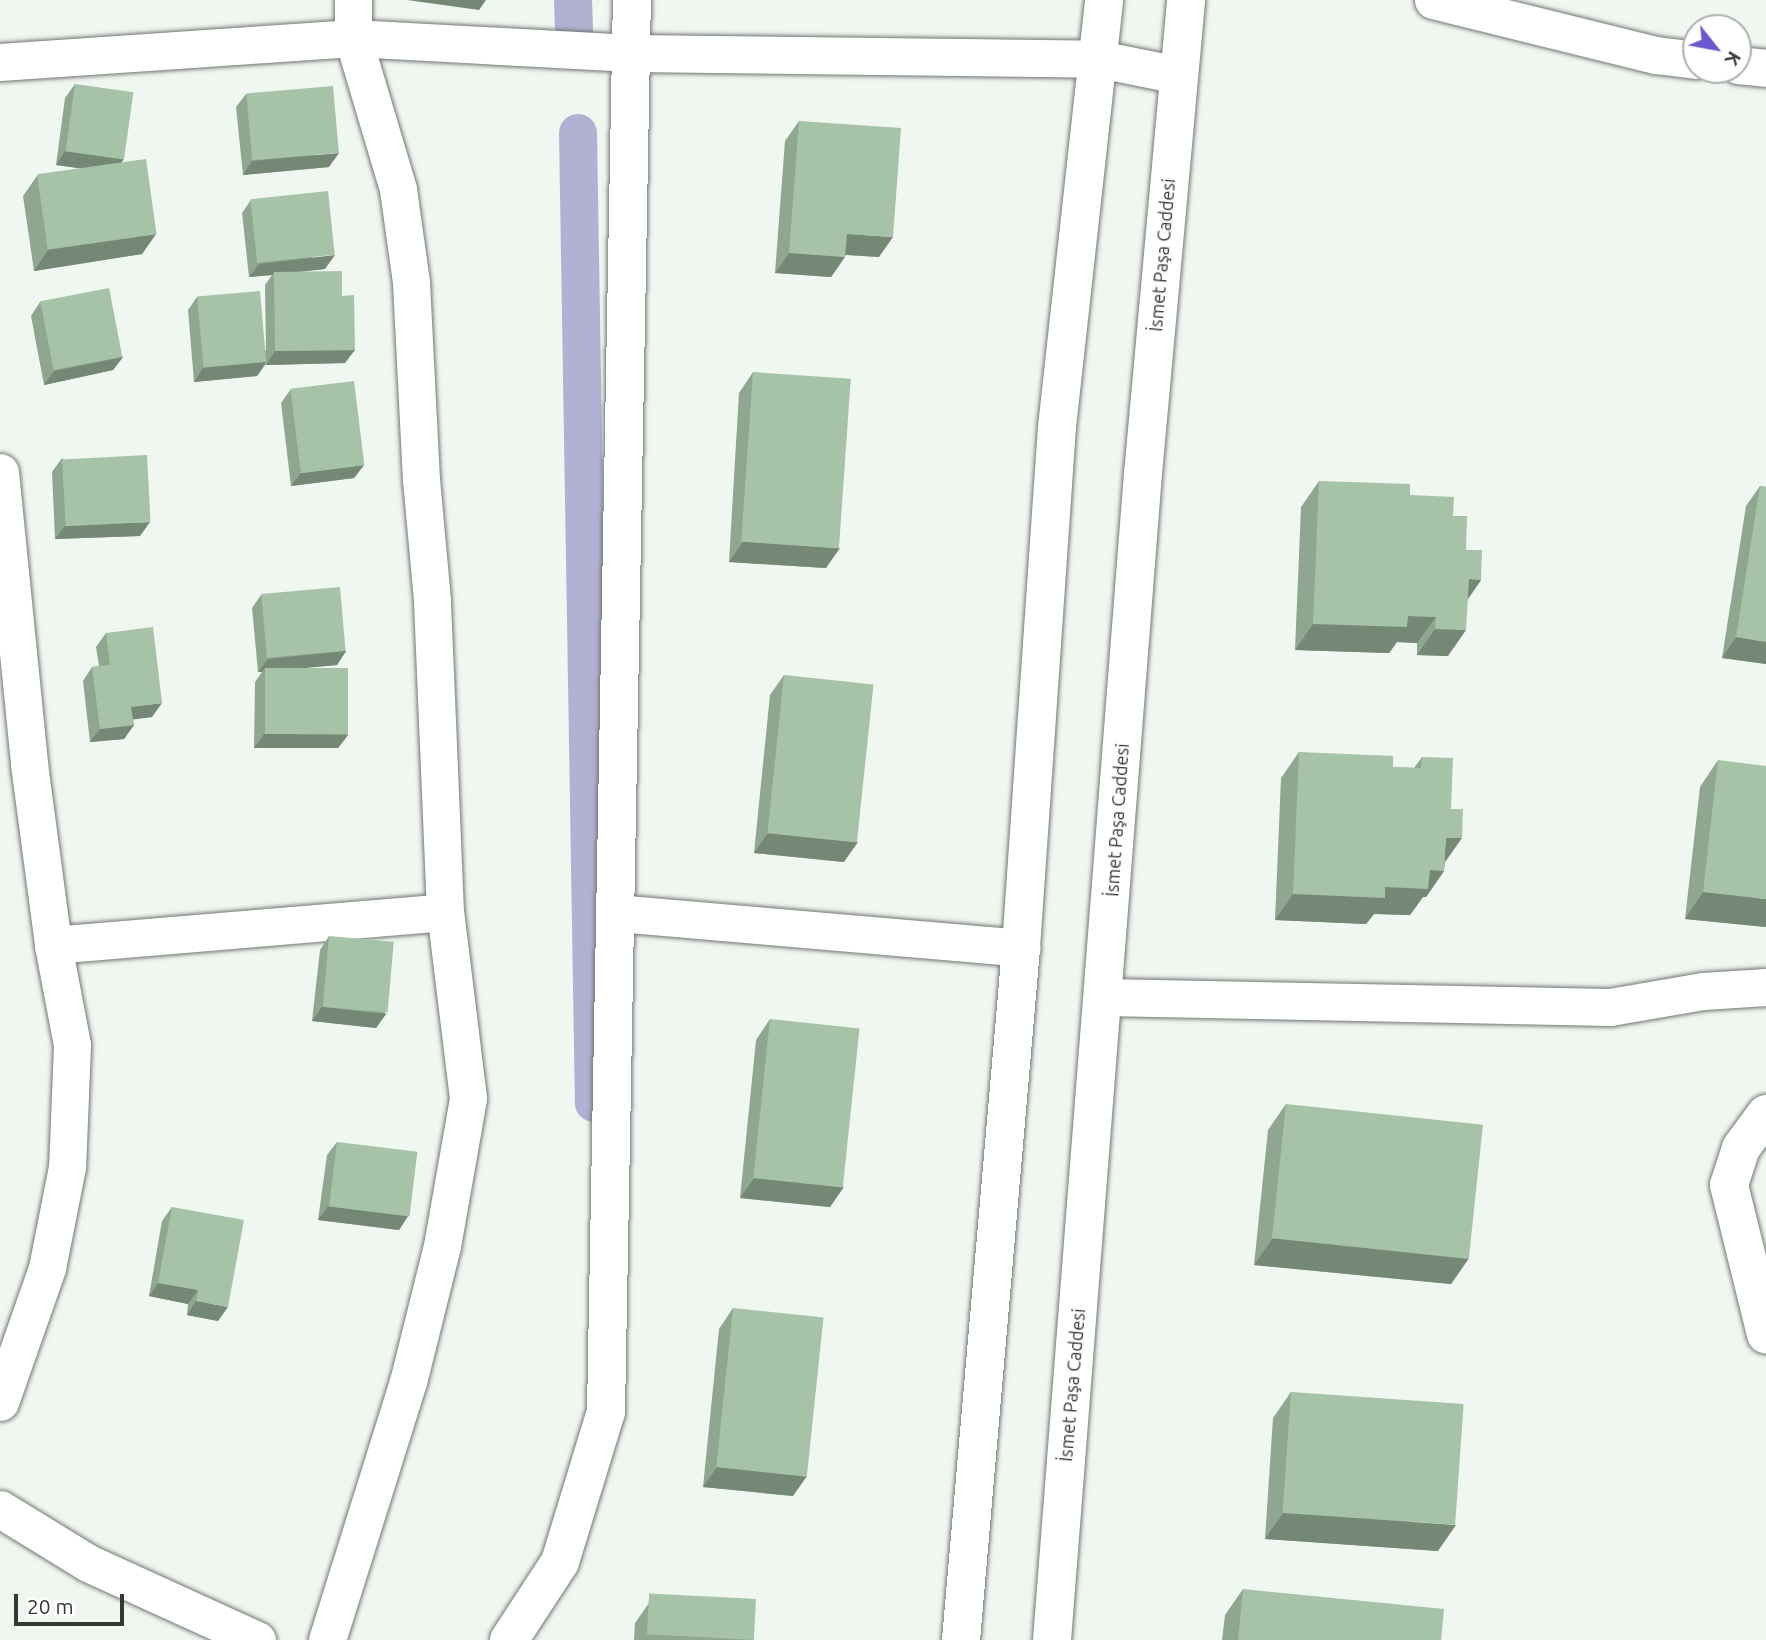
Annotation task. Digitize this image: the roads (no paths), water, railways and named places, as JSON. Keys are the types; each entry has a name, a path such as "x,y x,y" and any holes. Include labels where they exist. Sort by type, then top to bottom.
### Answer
{"main road":[{"path":"509,1640 560,1562 606,1412 632,0"},
{"path":"961,1640 1021,948 1057,427 1104,0"},
{"name":"İsmet Paşa Caddesi","path":"1052,1640 1143,474 1186,0"},
{"path":"1766,1114 1741,1148 1729,1185 1766,1335"}],"street":[{"path":"327,1640 408,1382 442,1246 468,1098 445,912 432,600 421,480 411,282 398,189 353,38 353,0"},
{"path":"1433,0 1657,55 1682,58"},
{"path":"0,62 353,38 632,53 1099,59 1178,75"},
{"path":"0,472 29,764 53,945 72,1045 67,1167 47,1268 0,1402"},
{"path":"53,945 445,912"},
{"path":"616,914 1021,948"},
{"path":"1104,996 1611,1007 1703,991 1766,988"},
{"path":"0,1509 88,1563 257,1640"}],"waterway":[{"path":"573,0 574,38"},
{"path":"578,133 594,1103"}]}
